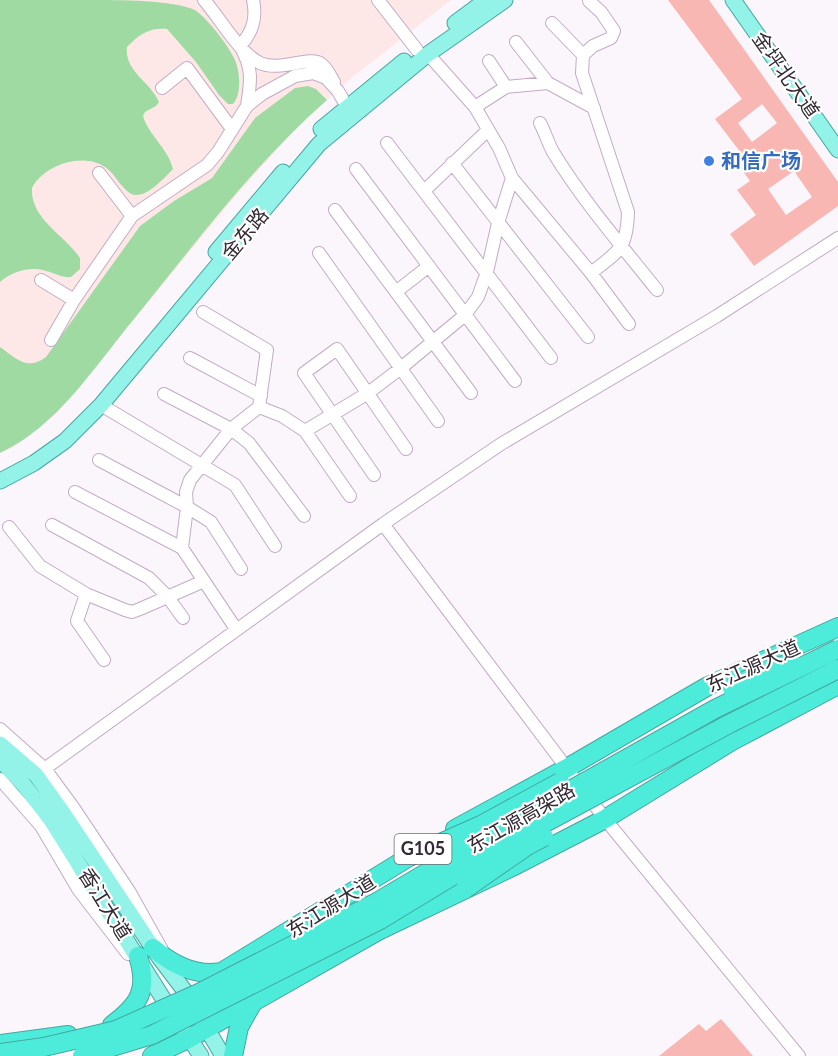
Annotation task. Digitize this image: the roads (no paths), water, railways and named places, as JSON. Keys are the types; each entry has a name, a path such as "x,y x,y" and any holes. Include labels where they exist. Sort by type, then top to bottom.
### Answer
{"highway":[{"name":"东江源大道","path":"0,1044 81,1033 112,1025 226,970 451,831 567,768 708,686 838,627"},
{"path":"409,857 481,825 765,670 837,649"},
{"name":"东江源高架路","path":"0,1053 44,1047 116,1030 199,993 375,903 492,834 715,709 837,649"},
{"path":"465,889 528,846 836,676"},
{"name":"东江源高架路","path":"82,1056 152,1035 380,920 502,846 729,724 836,676"},
{"name":"G105","path":"154,1056 378,931 605,819 836,676"},
{"path":"112,1025 136,1004 150,958 209,974 226,970"},
{"path":"233,1056 239,1027 254,1001"},
{"path":"154,1056 177,1056"}],"main road":[{"name":"金东路","path":"0,481 34,463 65,441 101,405 318,144 486,0"},
{"name":"金东路","path":"0,470 30,455 59,435 93,401 312,137 347,107 423,52 505,0"},
{"name":"金坪北大道","path":"733,0 838,150"},
{"path":"0,744 40,772 88,848 150,958"},
{"name":"香江大道","path":"0,760 24,784 51,819 150,958 184,990 198,1033 201,1056"},
{"name":"香江大道","path":"150,958 164,1000 223,1056"}],"street":[{"path":"204,0 240,45 251,57 262,64 279,67 311,61 319,62 326,68 347,107"},
{"path":"240,45 254,24 253,0"},
{"path":"378,0 475,108 499,148 512,178 591,273 629,324"},
{"path":"589,2 601,12 614,31 611,38 593,46 583,55 582,73 628,212 627,233 622,247 591,273"},
{"path":"552,23 583,55"},
{"path":"516,42 548,83 594,108"},
{"path":"240,45 249,61 251,73 247,106"},
{"path":"489,61 506,87"},
{"path":"162,88 187,68 232,129"},
{"path":"51,340 132,216 207,165 218,152 247,106 262,94 295,76 313,73 326,78 338,92"},
{"path":"475,108 506,87 548,83"},
{"path":"540,123 548,136 551,149 572,180 657,290"},
{"path":"424,191 488,130"},
{"path":"387,143 551,358"},
{"path":"452,163 588,337"},
{"path":"356,169 515,381"},
{"path":"99,173 132,216"},
{"path":"304,430 368,393 465,315 478,297 487,272 498,223 512,178"},
{"path":"335,210 471,393"},
{"path":"0,729 40,772 236,629 501,444 717,316 838,238"},
{"path":"319,253 438,421"},
{"path":"397,291 429,266"},
{"path":"41,280 75,300"},
{"path":"182,548 187,507 186,492 190,480 231,429 260,402 267,350 203,312"},
{"path":"374,475 304,373 337,349 406,449"},
{"path":"190,358 304,430 350,496"},
{"path":"164,394 231,429 249,443 304,516"},
{"path":"101,405 235,485 275,546"},
{"path":"99,460 211,522 242,569"},
{"path":"75,492 182,548 236,629"},
{"path":"384,524 605,819 800,1056"},
{"path":"52,525 149,578 167,596 183,618"},
{"path":"9,527 40,566 86,594 132,612 204,581"},
{"path":"86,594 77,621 104,660"},
{"path":"0,779 41,826 78,889 150,958"}],"place":[{"name":"和信广场","path":"709,161"}]}
